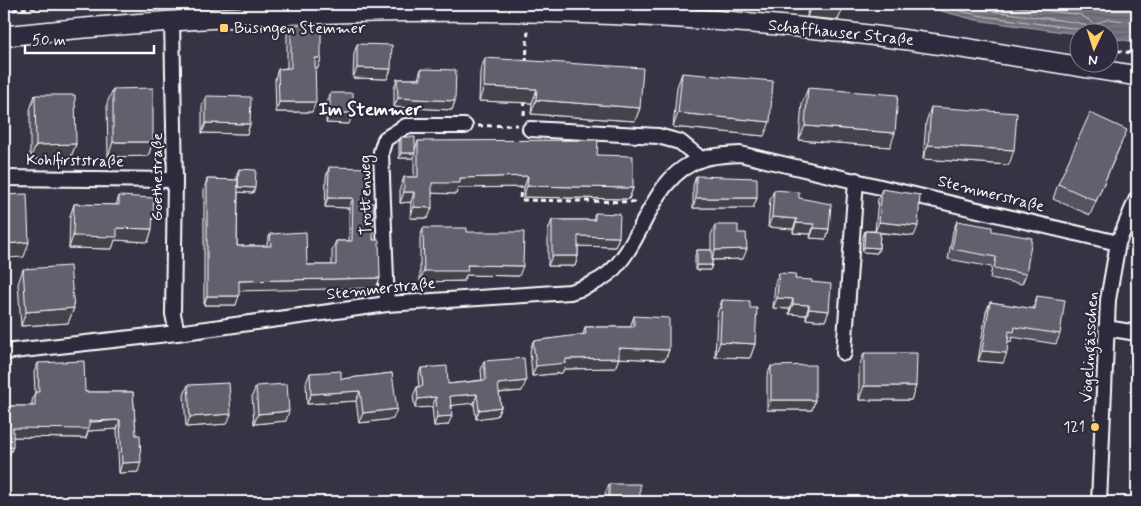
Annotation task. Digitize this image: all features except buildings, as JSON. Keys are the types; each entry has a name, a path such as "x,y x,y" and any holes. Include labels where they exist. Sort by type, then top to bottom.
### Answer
{"main road":[{"name":"Schaffhauser Straße","path":"4,36 172,20 364,11 490,10 631,15 754,23 921,41 1137,76"}],"street":[{"name":"Goethestraße","path":"172,20 175,180 173,314 177,334"},
{"name":"Trottenweg","path":"387,304 381,152 385,139 406,126 465,126"},
{"path":"527,127 658,136 680,142 701,159"},
{"name":"Stemmerstraße","path":"4,352 177,334 387,304 552,295 585,288 609,274 625,254 654,202 668,184 684,170 701,159 740,154 1118,243"},
{"name":"Kohlfirststraße","path":"4,178 175,180"},
{"path":"844,353 856,180"},
{"name":"Vögelingässchen","path":"1099,502 1108,300 1118,243 1137,198"},
{"path":"1106,328 1137,333"}],"path":[{"path":"4,11 62,4"},
{"path":"1118,51 1137,54"},
{"path":"465,126 527,127"}],"water":[{"path":"914,4 1137,4 1137,42 1118,39 1118,22 1068,22 1068,33 976,20"}],"place":[{"name":"Büsingen Stemmer","path":"224,28"},
{"name":"121","path":"1095,427"}],"district":[{"name":"Im Stemmer","path":"370,110"}]}
